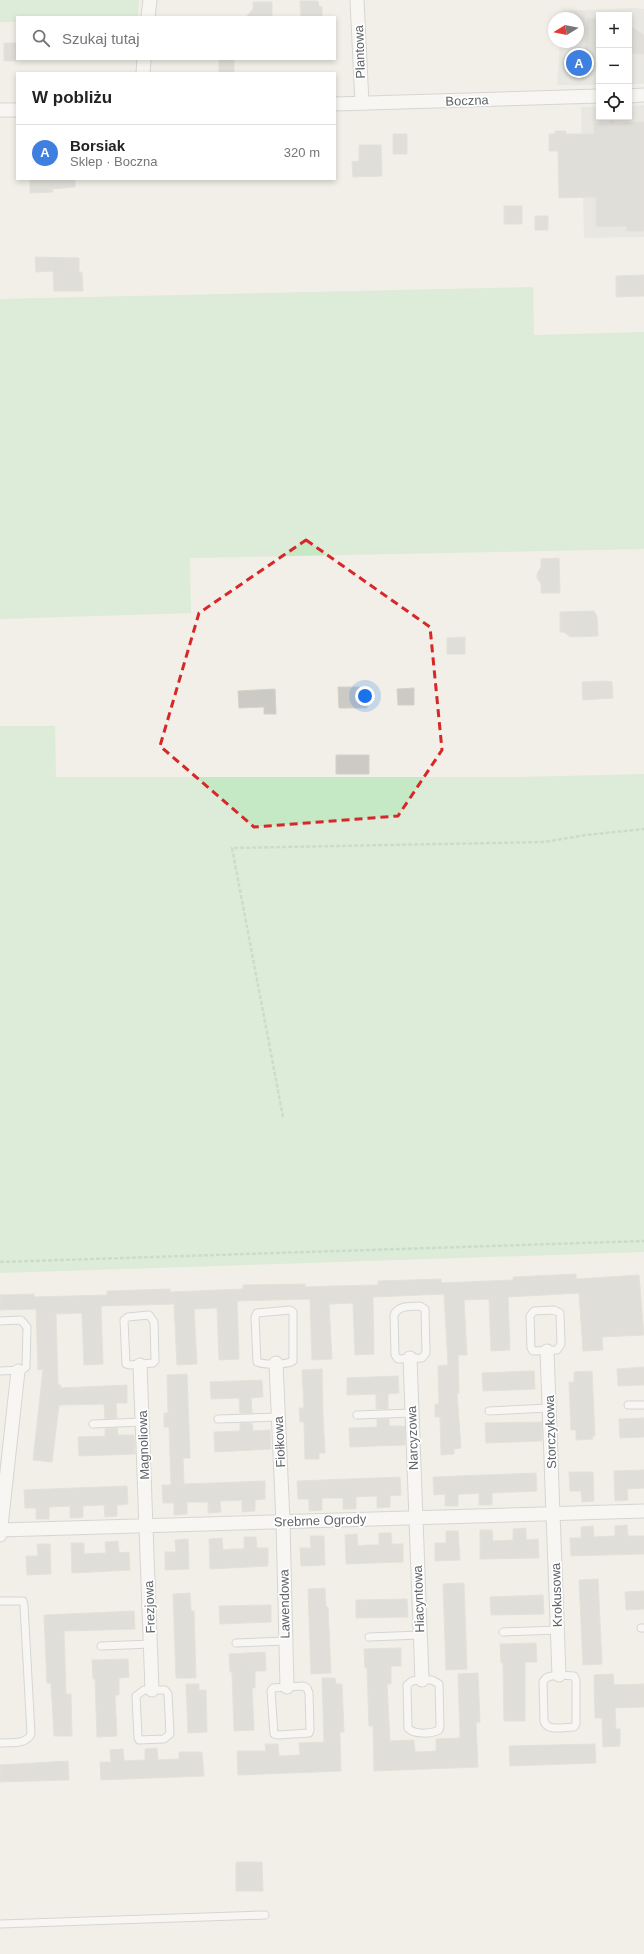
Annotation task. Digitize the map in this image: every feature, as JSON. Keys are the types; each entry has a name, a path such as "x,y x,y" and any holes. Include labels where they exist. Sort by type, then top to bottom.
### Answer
{"street":[{"path":"148,16 150,0"},
{"name":"Plantowa","path":"357,0 362,103"},
{"path":"143,72 144,60"},
{"path":"632,96 644,95"},
{"name":"Boczna","path":"336,104 596,96"},
{"path":"0,110 16,110"},
{"name":"Storczykowa","path":"547,1351 553,1514"},
{"name":"Narcyzowa","path":"410,1358 415,1518"},
{"name":"Fiołkowa","path":"276,1363 283,1522"},
{"name":"Magnoliowa","path":"140,1365 146,1525"},
{"path":"0,1535 18,1371"},
{"name":"Srebrne Ogrody","path":"0,1530 644,1511"},
{"name":"Krokusowa","path":"553,1514 559,1675"},
{"name":"Hiacyntowa","path":"415,1518 422,1680"},
{"name":"Lawendowa","path":"283,1522 287,1687"},
{"name":"Frezjowa","path":"146,1525 152,1690"}],"lane":[{"path":"420,1306 425,1309 426,1353 422,1358 410,1358 398,1359 395,1355 394,1315 396,1310 399,1308 420,1306"},
{"path":"290,1310 293,1312 294,1356 290,1362 276,1363 257,1362 255,1317 261,1311 290,1310"},
{"path":"558,1310 560,1313 561,1344 557,1350 547,1351 536,1352 531,1348 530,1316 534,1311 558,1310"},
{"path":"149,1315 154,1322 155,1361 153,1363 140,1365 126,1364 124,1320 128,1317 149,1315"},
{"path":"0,1321 21,1320 27,1327 26,1367 18,1371 0,1371"},
{"path":"628,1405 644,1405"},
{"path":"489,1411 550,1408"},
{"path":"357,1415 412,1413"},
{"path":"218,1420 278,1417"},
{"path":"93,1424 142,1422"},
{"path":"0,1601 18,1600 22,1601 24,1605 31,1734 29,1740 25,1742 0,1743"},
{"path":"503,1632 558,1630"},
{"path":"369,1637 420,1635"},
{"path":"236,1643 285,1641"},
{"path":"101,1646 151,1644"},
{"path":"559,1675 574,1676 576,1680 576,1724 574,1727 549,1728 545,1725 543,1682 546,1677 559,1675"},
{"path":"422,1680 432,1680 439,1684 440,1726 439,1730 435,1732 416,1732 411,1731 408,1728 407,1684 412,1681 422,1680"},
{"path":"303,1686 307,1688 309,1733 274,1734 271,1691 273,1688 287,1687 303,1686"},
{"path":"144,1690 152,1690 165,1690 168,1694 170,1734 164,1740 139,1740 136,1696 144,1690"},
{"path":"0,1924 266,1915"}],"path":[{"path":"283,1118 232,848 544,842 586,835 644,829"},
{"path":"0,1262 644,1241"}],"highlighted area":[{"path":"306,540 430,627 442,750 398,816 254,827 160,746 199,613"}],"shaded area":[{"path":"635,8 644,9 644,84 632,84 632,12 596,12 596,85 557,85 560,48 584,48 584,12 562,11"},
{"path":"644,105 644,237 584,238 581,107 596,107 596,120 632,120 632,106"}],"green space":[{"path":"0,0 139,0 138,16 16,16 16,22 0,22"},
{"path":"533,287 534,335 644,332 644,549 190,558 191,613 0,619 0,299"},
{"path":"0,726 55,726 56,777 517,777 644,774 644,1252 0,1273"}],"building":[{"path":"300,1 318,1 319,6 322,7 322,16 301,16"},
{"path":"253,2 272,2 272,16 247,16 253,9"},
{"path":"588,18 596,19 596,59 584,58"},
{"path":"632,27 644,35 644,54 632,53"},
{"path":"4,43 16,43 17,61 4,61"},
{"path":"219,60 234,60 234,72 219,72"},
{"path":"612,120 616,123 644,122 644,231 627,231 626,226 596,227 596,197 559,198 558,151 549,151 549,134 555,134 555,131 566,131 566,134 594,134 594,123 609,123"},
{"path":"393,134 407,134 407,154 393,154"},
{"path":"359,145 381,145 382,176 353,177 352,162 359,161"},
{"path":"30,180 75,180 75,187 52,189 53,192 30,193"},
{"path":"504,206 522,206 522,224 504,224"},
{"path":"535,216 548,216 548,230 535,230"},
{"path":"35,257 79,258 79,272 82,272 83,291 54,291 53,271 36,272"},
{"path":"644,275 644,296 616,297 616,276"},
{"path":"559,558 560,593 541,593 541,584 537,578 537,574 541,567 541,559"},
{"path":"594,611 597,617 598,636 570,637 564,632 560,632 560,612"},
{"path":"465,637 465,654 447,654 447,638"},
{"path":"582,682 612,682 613,698 583,700"},
{"path":"338,687 359,687 360,694 366,694 367,708 339,708"},
{"path":"414,688 414,705 398,705 397,689"},
{"path":"275,689 276,714 264,714 264,707 239,708 238,691"},
{"path":"336,755 369,755 369,774 336,774"},
{"path":"576,1274 576,1279 639,1275 644,1335 602,1337 603,1350 583,1351 579,1293 508,1297 510,1350 491,1351 489,1299 464,1300 467,1355 458,1355 459,1393 457,1393 461,1448 454,1449 454,1454 441,1455 440,1417 435,1417 435,1404 439,1404 438,1366 448,1365 444,1294 373,1297 374,1354 355,1355 353,1303 329,1304 332,1359 312,1360 310,1299 237,1301 239,1359 219,1360 217,1308 194,1309 197,1364 177,1365 174,1304 101,1306 103,1364 84,1365 82,1313 56,1314 58,1385 61,1385 60,1388 127,1385 127,1403 116,1403 117,1418 105,1419 104,1404 59,1405 52,1462 33,1460 43,1369 38,1370 36,1309 0,1310 0,1295 34,1294 34,1297 107,1295 107,1291 170,1289 170,1292 243,1289 243,1285 305,1284 305,1287 378,1285 378,1281 441,1279 441,1283 513,1280 513,1277"},
{"path":"644,1367 644,1385 618,1386 617,1369"},
{"path":"322,1369 325,1453 319,1453 319,1459 305,1459 304,1422 300,1422 299,1408 304,1408 302,1370"},
{"path":"534,1371 535,1389 483,1391 482,1373"},
{"path":"592,1371 595,1436 592,1436 593,1439 576,1440 576,1430 571,1430 569,1382 574,1382 574,1372"},
{"path":"187,1374 190,1458 183,1458 184,1484 265,1481 265,1499 255,1500 255,1511 242,1512 242,1500 220,1501 221,1512 208,1513 208,1502 187,1502 187,1514 174,1515 174,1503 163,1503 162,1485 171,1485 169,1427 164,1427 164,1413 168,1413 167,1375"},
{"path":"398,1376 399,1393 388,1394 388,1409 376,1409 376,1394 347,1395 347,1378"},
{"path":"262,1380 263,1397 251,1398 252,1413 240,1413 239,1398 211,1399 210,1382"},
{"path":"644,1418 644,1437 620,1438 619,1419"},
{"path":"377,1419 389,1419 389,1426 405,1426 405,1445 350,1447 349,1428 377,1427"},
{"path":"542,1422 542,1441 486,1443 485,1423"},
{"path":"240,1423 252,1423 253,1431 270,1430 271,1449 215,1452 214,1432 240,1431"},
{"path":"117,1428 118,1435 134,1435 135,1454 79,1456 78,1437 105,1436 105,1429"},
{"path":"644,1470 644,1488 627,1489 628,1500 615,1501 614,1471"},
{"path":"569,1472 593,1472 594,1501 582,1502 581,1491 570,1491"},
{"path":"536,1473 537,1491 492,1493 492,1505 479,1505 479,1493 458,1494 458,1506 445,1506 445,1494 434,1495 433,1477"},
{"path":"400,1477 401,1495 390,1496 390,1507 377,1508 377,1496 356,1497 356,1509 343,1509 343,1498 322,1498 322,1510 309,1511 309,1499 298,1499 297,1481"},
{"path":"127,1486 128,1504 117,1505 117,1516 105,1517 104,1505 83,1506 83,1517 70,1518 70,1506 49,1507 49,1519 36,1519 36,1508 25,1508 24,1490"},
{"path":"627,1525 628,1536 644,1536 644,1554 571,1556 570,1538 581,1538 581,1527 593,1526 594,1537 615,1536 615,1526"},
{"path":"526,1528 526,1540 538,1539 539,1558 480,1559 480,1530 492,1530 493,1541 513,1540 513,1529"},
{"path":"446,1531 458,1531 460,1560 435,1561 435,1543 446,1543"},
{"path":"379,1533 391,1533 392,1544 403,1544 403,1562 346,1564 345,1535 357,1534 358,1546 379,1545"},
{"path":"310,1536 324,1536 325,1565 301,1566 300,1548 311,1548"},
{"path":"244,1537 256,1537 257,1548 268,1548 268,1566 210,1569 209,1539 222,1538 223,1550 244,1549"},
{"path":"188,1539 189,1569 165,1570 165,1552 176,1552 175,1540"},
{"path":"118,1541 119,1553 129,1552 130,1570 72,1573 71,1543 84,1543 84,1554 106,1553 105,1542"},
{"path":"37,1544 50,1544 51,1574 27,1575 26,1556 38,1556"},
{"path":"598,1579 602,1664 583,1665 579,1580"},
{"path":"464,1583 467,1669 446,1670 443,1584"},
{"path":"325,1588 326,1607 328,1607 331,1673 311,1674 308,1589"},
{"path":"644,1591 644,1609 626,1610 625,1592"},
{"path":"190,1593 191,1611 194,1611 196,1678 176,1678 173,1594"},
{"path":"543,1595 544,1614 491,1615 490,1597"},
{"path":"407,1599 408,1617 356,1618 356,1600"},
{"path":"271,1605 271,1622 220,1624 219,1606"},
{"path":"134,1611 135,1629 64,1631 66,1694 71,1694 72,1736 54,1736 51,1683 47,1683 44,1615"},
{"path":"536,1643 537,1662 525,1662 525,1721 504,1721 503,1663 501,1663 500,1644"},
{"path":"401,1648 401,1666 391,1666 391,1684 387,1684 390,1741 414,1740 415,1752 436,1751 436,1739 460,1738 458,1674 478,1673 480,1722 476,1722 478,1767 374,1771 373,1726 369,1726 367,1667 365,1668 364,1649"},
{"path":"265,1652 266,1671 255,1671 255,1688 252,1688 254,1730 234,1731 232,1672 230,1672 229,1654"},
{"path":"128,1659 129,1677 119,1678 119,1695 115,1695 117,1736 97,1737 95,1679 93,1679 92,1660"},
{"path":"613,1674 614,1685 644,1684 644,1707 615,1708 616,1729 620,1729 620,1746 603,1747 602,1718 595,1718 594,1675"},
{"path":"322,1678 335,1678 336,1684 342,1684 344,1732 340,1732 341,1771 238,1775 237,1751 266,1751 265,1744 278,1744 279,1756 300,1755 299,1743 324,1742"},
{"path":"186,1684 199,1684 199,1690 206,1690 207,1732 188,1733"},
{"path":"595,1744 596,1763 510,1766 509,1746"},
{"path":"157,1748 158,1760 179,1759 179,1752 202,1752 204,1776 101,1780 100,1762 111,1762 110,1750 123,1749 124,1761 145,1760 145,1749"},
{"path":"68,1761 69,1780 0,1782 0,1765"},
{"path":"236,1862 262,1862 263,1891 236,1891"}],"place":[{"name":"Borsiak","path":"579,63"}]}
